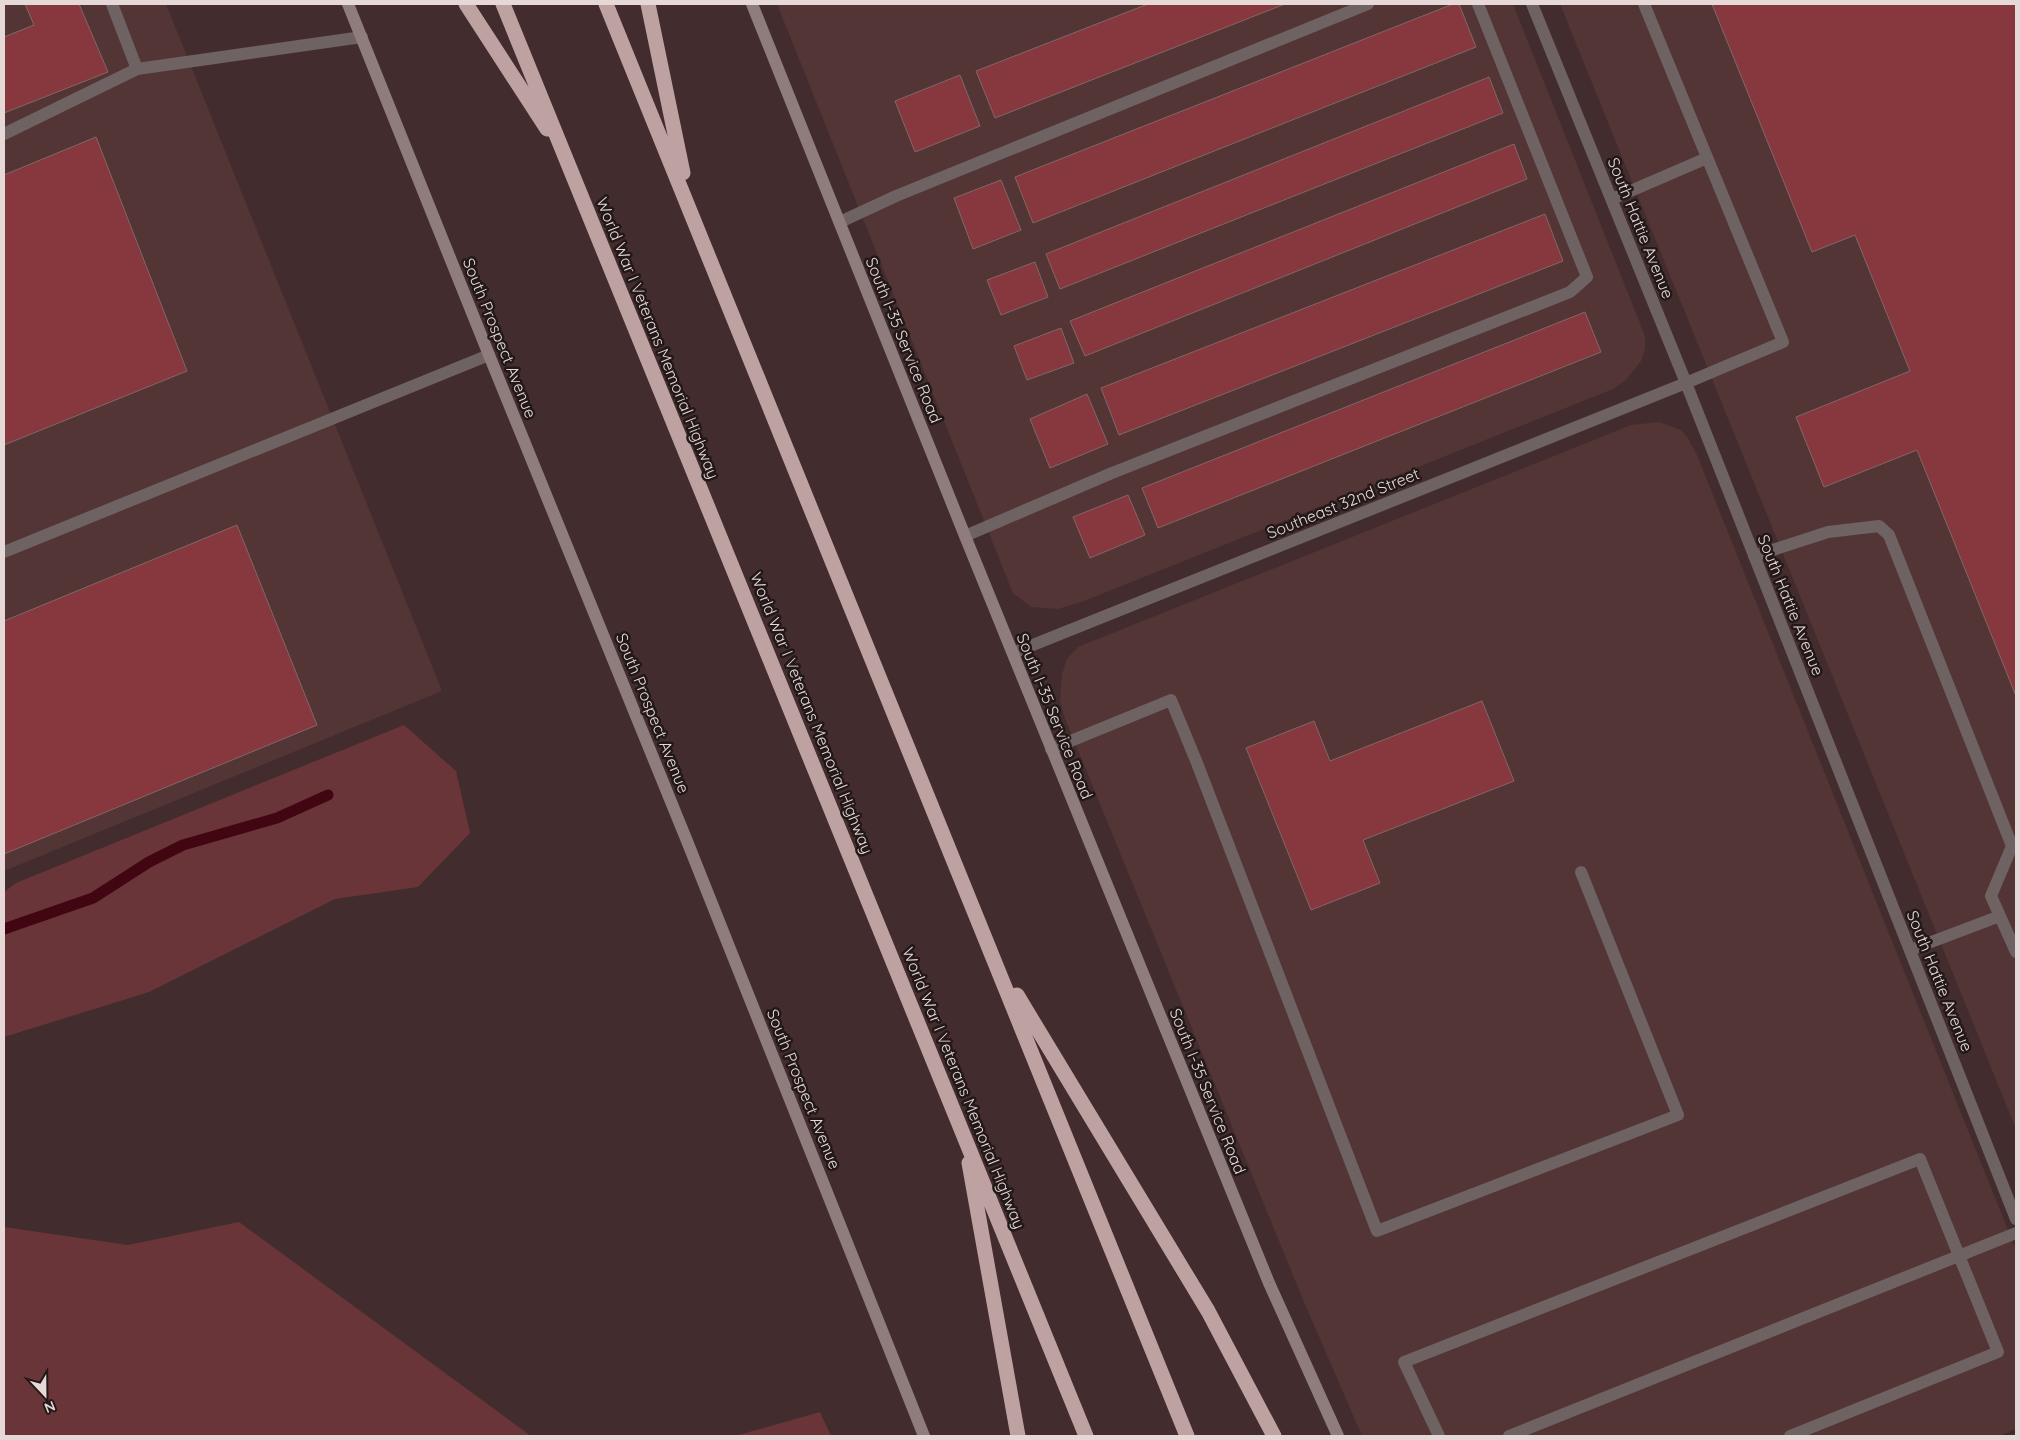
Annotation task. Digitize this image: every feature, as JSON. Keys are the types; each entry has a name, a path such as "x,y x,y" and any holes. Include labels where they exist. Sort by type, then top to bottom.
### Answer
{"highway":[{"path":"466,4 566,159"},
{"name":"World War I Veterans Memorial Highway","path":"504,4 1086,1436"},
{"path":"606,4 1187,1436"},
{"path":"648,4 690,212"},
{"path":"992,955 1208,1311 1274,1436"},
{"path":"964,1132 1018,1436"}],"main road":[{"name":"South Prospect Avenue","path":"348,4 687,841 924,1436"},
{"name":"South I-35 Service Road","path":"752,4 1012,653 1269,1283 1338,1436"}],"street":[{"path":"112,4 137,69"},
{"path":"840,222 896,196 1368,4"},
{"path":"965,536 1112,473 1570,292 1587,277 1478,4"},
{"name":"South Hattie Avenue","path":"1532,4 1686,384 2016,1219"},
{"path":"1612,199 1707,158 1644,4"},
{"path":"4,134 137,69 362,36"},
{"name":"Southeast 32nd Street","path":"1012,653 1686,384 1783,342 1707,158"},
{"path":"4,552 489,355"},
{"path":"1754,556 1828,532 1879,526 1889,535 2012,846 1992,896 2016,952"},
{"path":"1051,749 1171,700 1377,1231 1678,1115 1581,872"},
{"path":"1910,950 2000,916"},
{"path":"1439,1436 1404,1362 1920,1159 1998,1352 1804,1434 1790,1436"},
{"path":"1509,1436 2016,1233"}],"shaded area":[{"path":"4,4 166,4 442,691 4,871"},
{"path":"777,4 1513,4 1645,336 1645,349 1641,361 1626,380 1613,389 1084,601 1058,609 1031,607 1013,593"},
{"path":"1560,4 2016,4 2016,1129"},
{"path":"1659,422 1681,430 1688,438 1697,455 2016,1250 2016,1429 1999,1436 1362,1436 1304,1302 1064,716 1060,700 1062,674 1067,659 1078,647 1631,425"},
{"path":"404,725 456,771 470,833 418,887 335,899 149,992 4,1037 4,892 16,883"},
{"path":"239,1222 531,1436 4,1436 4,1227 128,1245"},
{"path":"820,1412 831,1436 735,1436"}],"building":[{"path":"25,4 79,4 108,72 4,113 4,37 34,25"},
{"path":"1148,4 1285,4 995,118 976,71"},
{"path":"1453,4 1459,4 1476,47 1033,223 1015,177"},
{"path":"1712,4 2016,4 2016,696 1917,450 1824,487 1796,417 1910,371 1855,235 1812,252"},
{"path":"960,75 980,126 915,152 895,101"},
{"path":"1489,77 1503,113 1060,289 1046,254"},
{"path":"96,137 187,371 4,445 4,175"},
{"path":"1514,144 1527,179 1085,356 1070,321"},
{"path":"1001,180 1021,230 973,249 954,198"},
{"path":"1545,214 1563,261 1119,435 1101,388"},
{"path":"1035,262 1048,297 1001,315 987,280"},
{"path":"1585,312 1601,352 1158,528 1142,488"},
{"path":"1061,328 1074,363 1027,380 1014,346"},
{"path":"1087,394 1108,444 1050,468 1030,419"},
{"path":"1128,495 1145,535 1090,558 1073,517"},
{"path":"237,525 317,725 4,854 4,621"},
{"path":"1482,701 1514,781 1363,840 1380,883 1311,910 1246,748 1314,721 1330,761"}],"waterway":[{"path":"4,929 93,898 149,862 183,845 277,818 328,795"}]}
